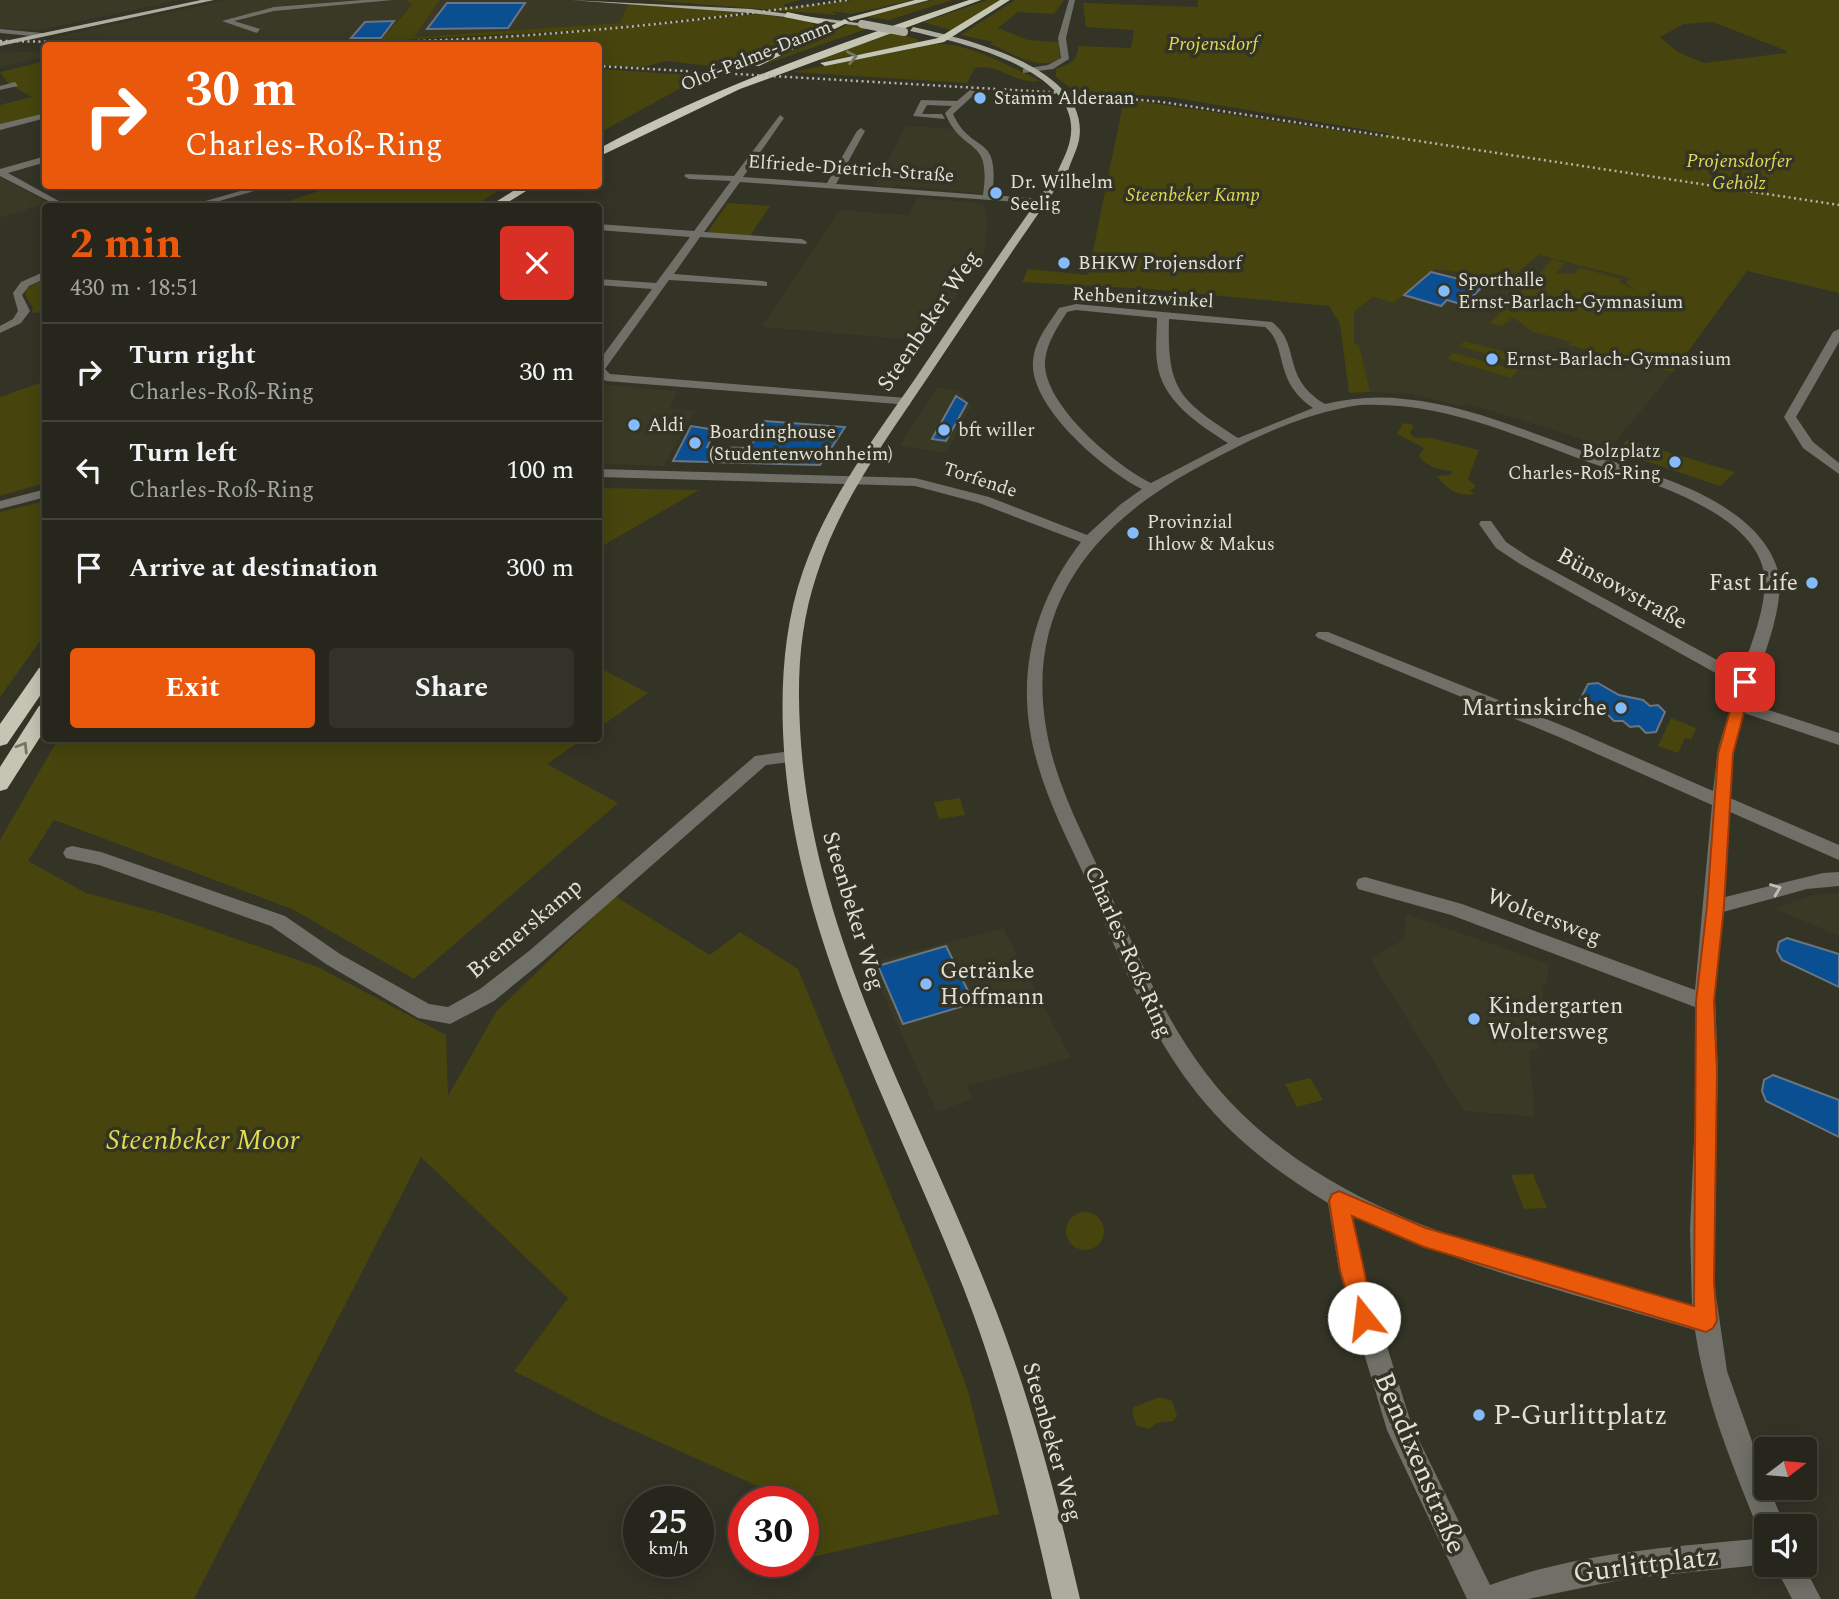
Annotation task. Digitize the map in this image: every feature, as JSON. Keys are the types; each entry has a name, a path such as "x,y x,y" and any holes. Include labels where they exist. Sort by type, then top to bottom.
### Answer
{"highway":[{"path":"749,67 848,20 925,0"},
{"name":"Olof-Palme-Damm","path":"602,143 683,103 824,46 962,0"},
{"name":"Olof-Palme-Damm","path":"602,151 738,86 827,51 977,0"},
{"path":"738,86 818,64 945,39 1006,0"},
{"path":"787,15 822,22 829,30"},
{"path":"683,103 712,85"},
{"path":"500,203 523,189"},
{"path":"517,203 539,189"},
{"path":"0,739 42,677"},
{"path":"0,784 42,717"}],"main road":[{"path":"40,34 196,0"},
{"path":"0,42 211,0"},
{"name":"Steenbeker Weg","path":"572,0 871,21 945,39 1029,70 1048,82 1069,105 1076,121 1077,135 1067,163 854,480 817,553 799,610 790,684 791,757 800,827 815,891 839,968 987,1318 1029,1446 1066,1599"},
{"name":"Steenbeker Weg","path":"632,0 753,8 908,31"}],"street":[{"path":"257,31 226,22 274,9 390,0"},
{"path":"1029,70 1065,60 1062,38 1072,0"},
{"path":"0,31 40,34"},
{"path":"0,88 15,84"},
{"path":"972,92 949,113 985,152 992,165 987,197"},
{"path":"942,117 917,116 924,102 959,104"},
{"path":"0,127 42,117"},
{"path":"689,176 737,179 780,118"},
{"path":"831,186 861,131"},
{"path":"0,172 42,160"},
{"path":"0,172 59,203"},
{"name":"Elfriede-Dietrich-Straße","path":"605,348 662,281 737,179 1041,202"},
{"path":"32,188 42,186"},
{"path":"204,203 256,189"},
{"path":"602,227 802,242"},
{"path":"0,330 22,316 24,311 17,295 22,287 42,276"},
{"path":"602,282 763,284"},
{"name":"Rehbenitzwinkel","path":"1150,488 1103,454 1061,417 1043,390 1038,367 1046,338 1065,308 1271,326 1276,330 1294,384 1306,398 1321,407"},
{"path":"1163,315 1163,360 1170,383 1199,416 1237,443"},
{"path":"1839,332 1790,417 1808,444 1839,470"},
{"name":"Elfriede-Dietrich-Straße","path":"602,372 606,377 905,402"},
{"name":"Charles-Roß-Ring","path":"1384,401 1418,404 1464,414 1695,497 1726,515 1748,533 1770,566 1772,581 1759,647 1737,705 1726,754 1721,800 1715,906 1705,1002 1707,1072 1703,1282 1706,1321 1424,1237 1339,1201 1247,1134 1184,1067 1152,1014 1055,788 1036,716 1040,645 1055,593 1088,540 1150,488 1237,443 1321,407 1384,401"},
{"name":"Torfende","path":"602,473 934,484 985,500 1088,540"},
{"path":"0,505 42,494"},
{"name":"Bünsowstraße","path":"1486,524 1501,545 1525,561 1745,682"},
{"path":"1323,635 1721,800 1839,853"},
{"path":"1737,705 1839,739"},
{"name":"Bremerskamp","path":"72,853 101,859 278,922 333,959 425,1012 450,1016 487,995 536,956 761,760 791,757"},
{"path":"1715,906 1744,902 1788,884 1839,879"},
{"name":"Woltersweg","path":"1365,884 1455,909 1705,1002"},
{"name":"Bendixenstraße","path":"1339,1201 1351,1270 1400,1430 1482,1599"},
{"path":"1706,1321 1714,1367 1767,1514"},
{"name":"Gurlittplatz","path":"1489,1599 1527,1583 1590,1569 1754,1553"},
{"path":"1795,1577 1807,1599"}],"shaded area":[{"path":"0,0 180,0 40,30 0,28"},
{"path":"226,0 406,0 412,4 380,41 47,39"},
{"path":"440,0 560,0 628,4 620,23 413,37"},
{"path":"0,51 35,52 42,56 42,58 0,67"},
{"path":"906,126 959,129 986,155 985,194 896,185 894,188 874,186"},
{"path":"0,177 48,202 42,203 0,218"},
{"path":"917,198 983,203 988,222 983,258 925,341 761,327 839,210 908,215"},
{"name":"Ernst-Barlach-Gymnasium","path":"1538,255 1631,278 1626,282 1644,302 1570,345 1673,372 1608,451 1572,436 1465,403 1462,406 1411,394 1370,392 1359,345 1354,343 1354,312 1373,297 1395,303 1434,269 1494,278 1500,273 1513,276"},
{"path":"602,384 677,391 670,408 694,411 664,466 602,464"},
{"path":"937,387 958,390 971,407 946,453 899,446"},
{"path":"1839,893 1839,936 1773,908 1813,895"},
{"name":"Kindergarten Woltersweg","path":"1406,914 1549,964 1547,985 1542,984 1544,1007 1539,1007 1541,1031 1536,1031 1538,1051 1529,1050 1535,1117 1464,1111 1370,959 1404,939"},
{"path":"1003,928 1071,1058 968,1086 973,1099 937,1112 869,963"}],"green space":[{"path":"406,0 440,0 414,37 620,23 628,4 753,12 592,30 380,41 412,5"},
{"path":"649,0 801,0 782,5 789,8 853,0 912,0 851,14 831,11 837,15"},
{"path":"934,0 952,0 889,20 862,16"},
{"path":"988,0 1002,0 953,31 923,22"},
{"path":"1015,0 1064,0 1054,14 1018,12 998,28 1028,40 1058,42 1060,59 1034,62 990,44 993,42 961,35"},
{"name":"Projensdorfer Gehölz","path":"1198,0 1839,0 1839,293 1747,271 1673,372 1568,345 1573,342 1533,332 1513,317 1502,326 1490,323 1553,259 1565,263 1555,274 1575,273 1580,268 1622,279 1619,282 1633,289 1626,282 1630,278 1539,255 1513,276 1501,273 1494,278 1435,269 1394,303 1373,297 1354,312 1354,343 1359,345 1370,392 1349,393 1340,324 1329,306 1148,289 1022,282 1028,269 1088,275 1124,99 1382,137 1391,134 1170,97 1074,91 1056,77 1056,69 1074,59 1078,46 1131,48 1134,30 1086,27 1083,3 1198,7","holes":["1713,22 1787,51 1704,63 1678,52 1660,37 1684,24"]},
{"path":"758,14 808,21 814,25 814,33 740,69 727,63 710,66 666,61 643,67 602,65 602,42 383,42 547,35"},
{"path":"849,24 869,28 760,66"},
{"path":"892,33 917,39 919,43 823,61 818,59"},
{"path":"934,44 948,44 975,51 1040,81 1022,80 984,67 975,68 967,83 792,72"},
{"path":"42,62 42,116 0,127 0,105 32,97 9,84 0,72"},
{"path":"602,69 703,76 602,131"},
{"path":"325,189 501,189 479,203 282,203"},
{"path":"728,203 770,206 750,236 707,233"},
{"path":"42,280 42,312 32,313 33,308 26,297 26,289"},
{"path":"1465,341 1529,358 1523,365 1459,346"},
{"path":"1453,353 1518,370 1511,378 1447,359"},
{"path":"42,382 42,484 0,496 0,397"},
{"path":"1403,423 1414,425 1410,434 1415,438 1431,438 1479,450 1468,479 1476,486 1470,491 1476,494 1458,493 1445,485 1437,476 1451,475 1452,471 1442,470 1422,460 1419,456 1424,448 1397,434"},
{"name":"Bolzplatz Charles-Roß-Ring","path":"1627,440 1735,472 1720,486 1616,451"},
{"path":"602,488 699,490 602,546"},
{"path":"42,502 42,638 0,697 0,512"},
{"path":"602,669 648,693 602,726"},
{"path":"1671,718 1696,728 1691,740 1685,738 1678,753 1658,746"},
{"name":"Steenbeker Moor","path":"56,742 579,742 547,764 618,803 414,979 292,909 54,820 28,861 86,893 164,914 318,967 446,1035 448,1096 496,1012 615,896 710,955 740,932 798,969 931,1292 968,1391 999,1514 819,1555 819,1486 758,1486 604,1417 514,1371 568,1298 421,1157 194,1599 0,1599 0,840"},
{"path":"960,798 965,815 939,819 934,802"},
{"path":"1310,1078 1323,1100 1297,1107 1285,1084"},
{"path":"1533,1174 1547,1208 1524,1209 1511,1175"},
{"path":"1085,1212 1098,1218 1104,1231 1098,1244 1085,1250 1072,1244 1066,1231 1072,1218"},
{"path":"1160,1397 1172,1401 1177,1415 1173,1421 1157,1423 1149,1429 1137,1426 1132,1413 1134,1407"}],"building":[{"path":"447,3 525,3 508,28 427,29"},
{"path":"394,21 381,38 351,38 365,22"},
{"name":"Sporthalle Ernst-Barlach-Gymnasium","path":"1431,272 1467,281 1464,284 1481,288 1464,305 1447,300 1441,306 1404,295"},
{"name":"bft willer","path":"956,396 967,403 946,441 932,439"},
{"name":"Boardinghouse (Studentenwohnheim)","path":"765,421 845,427 820,465 673,461 691,426 716,430 707,447 750,448"},
{"name":"Martinskirche","path":"1598,683 1619,695 1643,700 1650,706 1658,705 1665,712 1656,732 1646,733 1639,726 1630,727 1623,721 1614,721 1608,715 1584,710 1578,704 1588,684"},
{"path":"1787,938 1839,954 1839,987 1782,960 1777,951 1779,942"},
{"name":"Getränke Hoffmann","path":"946,946 974,1003 903,1024 878,966"},
{"path":"1773,1075 1839,1100 1839,1137 1766,1101 1762,1091 1764,1080"}],"railway":[{"path":"374,42 502,37 618,28 847,0"},
{"path":"0,41 81,42"},
{"path":"602,66 1066,93 1162,102 1839,205"}],"place":[{"name":"Stamm Alderaan","path":"980,98"},
{"name":"Dr. Wilhelm Seelig","path":"996,193"},
{"name":"BHKW Projensdorf","path":"1064,263"},
{"name":"Sporthalle Ernst-Barlach-Gymnasium","path":"1444,291"},
{"name":"Ernst-Barlach-Gymnasium","path":"1492,359"},
{"name":"Aldi","path":"634,425"},
{"name":"bft willer","path":"944,430"},
{"name":"Boardinghouse (Studentenwohnheim)","path":"695,443"},
{"name":"Bolzplatz Charles-Roß-Ring","path":"1675,462"},
{"name":"Provinzial Ihlow & Makus","path":"1133,533"},
{"name":"Fast Life","path":"1812,583"},
{"name":"Martinskirche","path":"1621,708"},
{"name":"Getränke Hoffmann","path":"926,984"},
{"name":"Kindergarten Woltersweg","path":"1474,1019"},
{"name":"P-Gurlittplatz","path":"1479,1415"}],"route":[{"path":"1364,1318 1351,1270 1339,1201 1424,1237 1706,1321 1703,1282 1707,1072 1705,1002 1726,754 1745,682"}],"park label":[{"name":"Projensdorf","path":"1213,44"},
{"name":"Steenbeker Kamp","path":"1193,195"}]}
